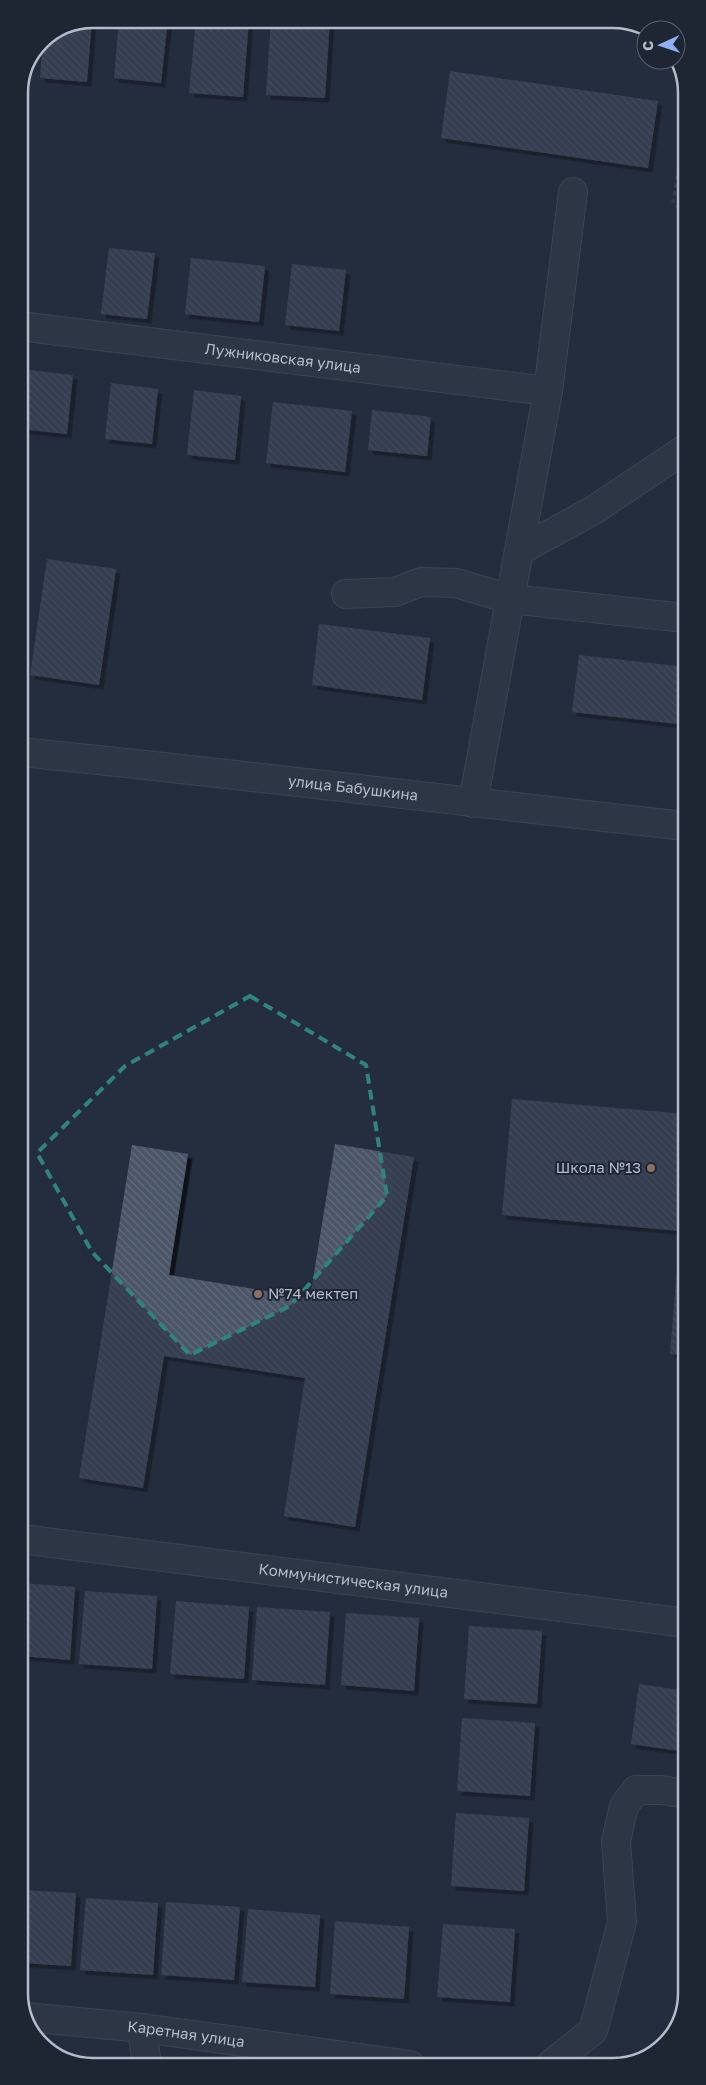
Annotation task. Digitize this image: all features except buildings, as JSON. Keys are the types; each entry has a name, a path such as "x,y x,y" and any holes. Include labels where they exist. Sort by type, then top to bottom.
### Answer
{"street":[{"path":"473,803 548,391 573,192"},
{"name":"Лужниковская улица","path":"28,327 548,391"},
{"path":"519,551 592,511 678,454"},
{"path":"346,594 395,592 421,582 456,583 510,599 678,617"},
{"name":"улица Бабушкина","path":"28,753 216,771 473,803 678,825"},
{"name":"Коммунистическая улица","path":"28,1540 678,1622"},
{"path":"560,2058 593,2031 622,1922 616,1841 624,1806 636,1790 661,1790 678,1793"},
{"name":"Каретная улица","path":"33,2018 142,2028 353,2058"},
{"path":"142,2028 146,2057"}],"path":[{"path":"678,171 673,202 678,208"}],"highlighted area":[{"path":"250,996 366,1065 387,1196 290,1306 190,1355 92,1252 37,1153 125,1066"}],"place":[{"name":"Школа №13","path":"651,1168"},
{"name":"№74 мектеп","path":"258,1294"}]}
